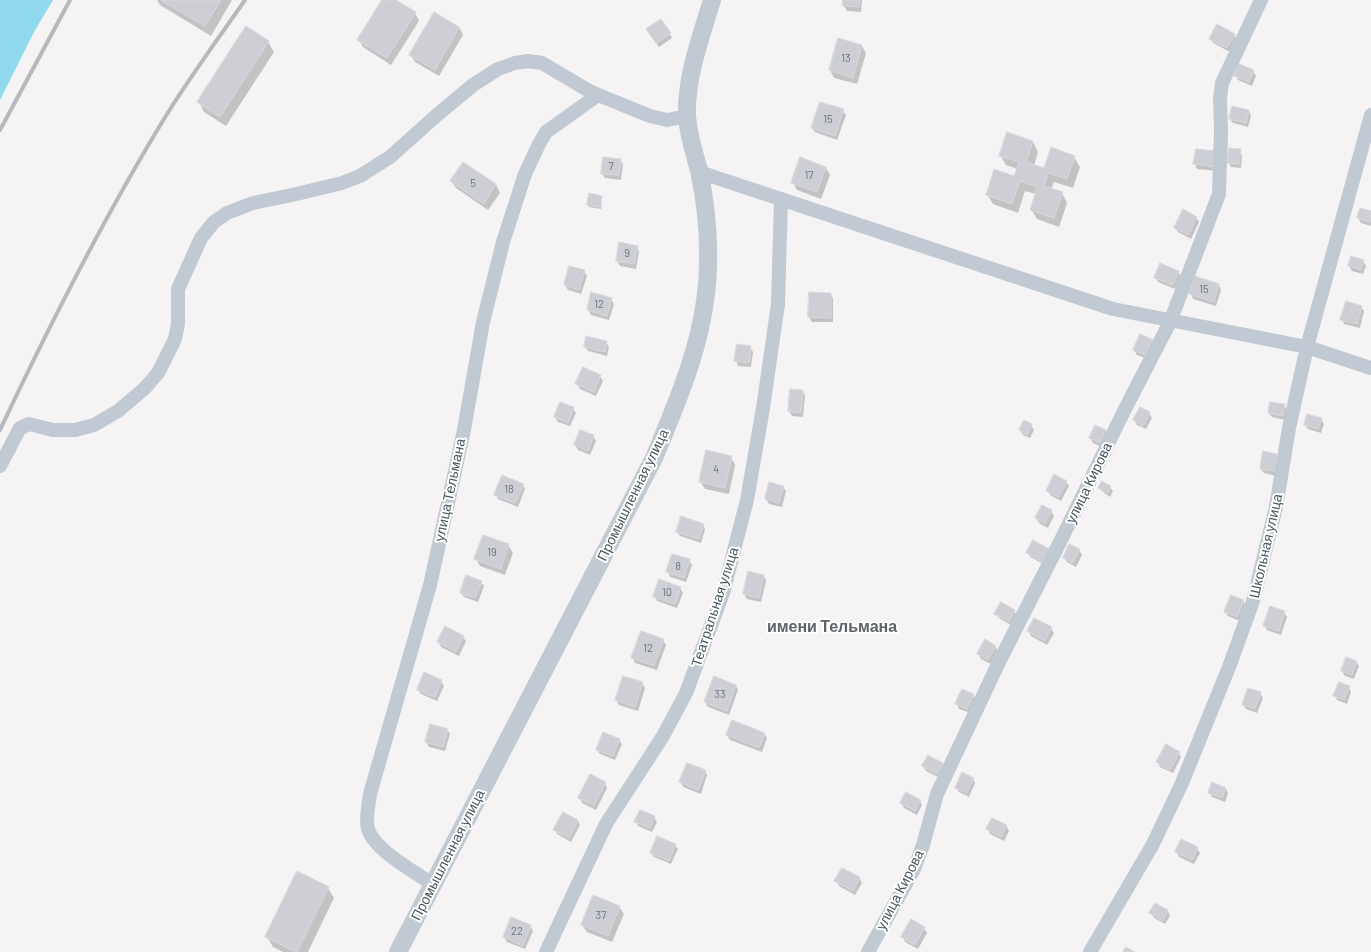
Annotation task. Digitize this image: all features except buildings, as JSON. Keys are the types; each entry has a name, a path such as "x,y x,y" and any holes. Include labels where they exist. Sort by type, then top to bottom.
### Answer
{"street":[{"name":"Промышленная улица","path":"398,952 654,458 678,400 698,341 706,301 708,255 706,219 699,172 691,142 687,116 687,92 712,0"},
{"name":"улица Кирова","path":"868,952 914,868 923,845 937,794 998,664 1170,322 1219,194 1220,98 1222,83 1261,0"},
{"path":"0,466 20,428 29,424 53,430 75,430 94,425 118,411 145,388 158,373 174,339 178,324 178,289 201,238 214,222 227,213 253,203 342,183 360,176 390,156 473,85 498,69 515,62 542,63 598,95 658,118 667,120 687,116"},
{"name":"улица Тельмана","path":"432,884 372,839 368,827 370,794 430,585 464,430 483,322 522,183 546,132 598,95"},
{"name":"Школьная улица","path":"1090,952 1153,844 1182,783 1229,667 1253,601 1272,525 1289,428 1307,347 1371,115"},
{"path":"699,172 1104,306 1170,322 1307,347 1371,368"},
{"name":"Театральная улица","path":"546,952 606,824 663,736 686,693 723,593 748,500 763,408 778,304 781,199"}],"water":[{"path":"0,0 53,0 34,32 0,100"}],"railway":[{"path":"0,130 70,0"},
{"path":"0,430 98,233 141,157 193,74 245,0"}],"district":[{"name":"имени Тельмана","path":"832,627"}]}
